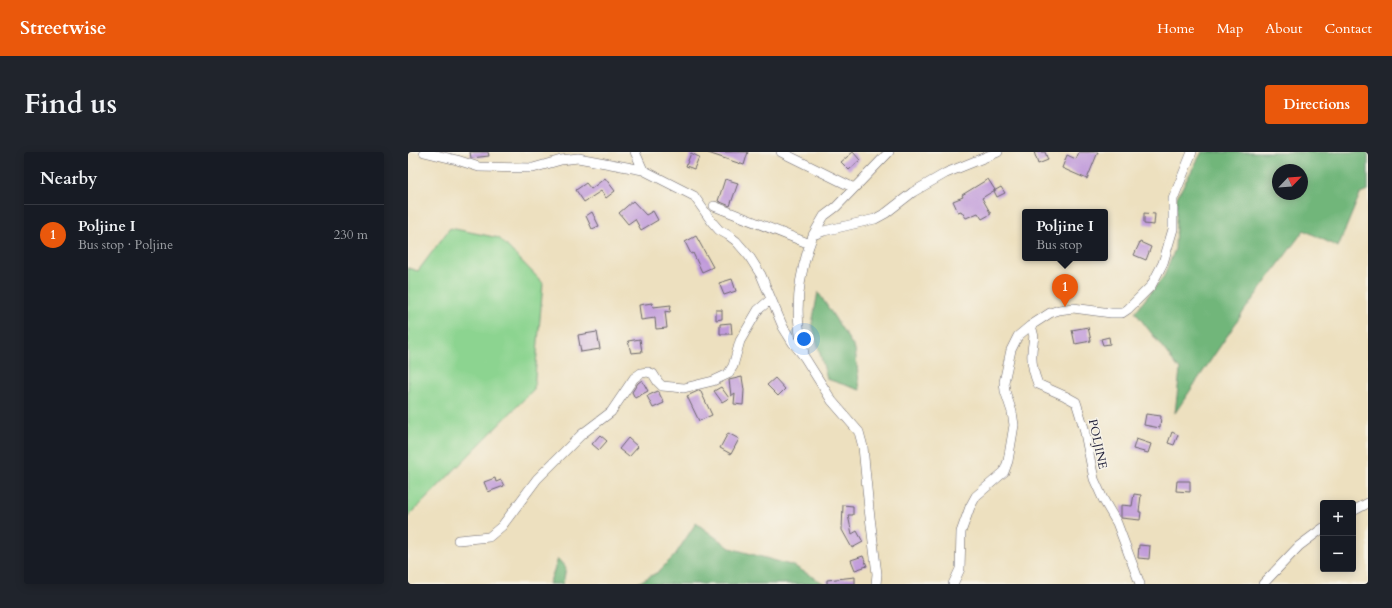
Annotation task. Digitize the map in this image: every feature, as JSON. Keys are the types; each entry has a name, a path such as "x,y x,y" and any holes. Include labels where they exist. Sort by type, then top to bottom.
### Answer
{"street":[{"path":"424,152 479,167 533,168 561,160 578,158 643,170 694,196 719,230 736,241 749,256 761,275 783,327 805,358 832,402 858,432 863,447 876,584"},
{"path":"635,152 643,170"},
{"path":"781,152 854,188"},
{"path":"805,358 800,341 798,317 799,290 804,260 813,235 824,216 836,208 889,152"},
{"path":"813,235 875,219 886,213 913,192 946,173 998,152"},
{"path":"955,583 960,569 961,532 970,507 976,496 1004,472 1008,460 1014,426 1004,382 1011,350 1018,336 1030,326 1050,314 1073,308 1122,313 1151,286 1163,263 1173,229 1173,198 1192,152"},
{"path":"714,206 810,244"},
{"path":"458,540 489,537 502,526 537,479 582,434 611,412 634,378 640,373 648,372 653,374 662,386 684,388 713,381 728,374 740,341 758,310 771,299"},
{"name":"POLJINE","path":"1030,326 1034,339 1032,353 1033,372 1038,384 1076,402 1084,428 1094,479 1103,499 1117,523 1140,584"},
{"path":"1356,509 1368,503"},
{"path":"1263,584 1299,546 1320,530"}],"green space":[{"path":"1202,152 1368,152 1368,191 1360,194 1338,247 1304,230 1244,311 1175,413 1180,370 1135,312 1164,276 1175,249 1177,197"},
{"path":"450,228 499,238 543,283 534,389 408,517 408,268 418,271"},
{"path":"818,292 855,349 860,390 827,379 812,324"},
{"path":"696,523 730,548 794,566 825,584 636,584 658,572 675,555"},
{"path":"558,559 566,568 563,584 549,584"}],"building":[{"path":"470,152 488,152 489,156 471,158"},
{"path":"708,152 748,152 744,165"},
{"path":"853,152 860,160 849,170 841,162"},
{"path":"1034,152 1045,152 1048,160 1038,164"},
{"path":"1079,152 1098,152 1087,179 1062,168 1067,155 1076,159"},
{"path":"691,153 699,157 694,169 686,166"},
{"path":"605,178 615,191 606,198 601,191 584,202 576,190 586,183 591,189"},
{"path":"725,179 738,183 730,206 718,201"},
{"path":"988,179 995,190 982,198 991,214 982,219 978,213 966,218 961,211 958,212 953,201 963,197 962,195"},
{"path":"1001,187 1005,193 997,197 994,191"},
{"path":"633,201 646,215 653,211 658,220 641,230 635,219 628,224 619,213"},
{"path":"592,212 599,226 592,229 586,216"},
{"path":"1144,213 1155,214 1154,225 1144,224"},
{"path":"696,236 713,267 702,272 693,253 691,254 685,242"},
{"path":"1140,242 1151,247 1146,260 1134,255"},
{"path":"732,279 736,291 724,295 719,283"},
{"path":"652,303 653,307 671,305 670,312 665,311 667,328 656,329 655,318 641,320 639,305"},
{"path":"716,310 722,310 722,319 716,320"},
{"path":"731,323 732,334 720,334 720,324"},
{"path":"1088,327 1091,341 1075,344 1072,330"},
{"path":"597,332 600,349 581,352 578,335"},
{"path":"1109,337 1110,344 1103,345 1101,339"},
{"path":"640,339 642,352 631,353 628,341"},
{"path":"742,377 744,390 743,405 734,404 735,393 731,396 729,380"},
{"path":"775,378 785,389 778,396 767,385"},
{"path":"642,380 648,391 635,398 632,392"},
{"path":"721,387 729,398 722,402 714,391"},
{"path":"700,390 712,415 699,421 687,396"},
{"path":"658,391 664,403 653,408 647,396"},
{"path":"1146,414 1161,416 1160,428 1144,425"},
{"path":"1172,432 1178,435 1174,445 1168,443"},
{"path":"728,433 739,439 731,454 720,448"},
{"path":"600,435 607,441 599,450 592,444"},
{"path":"628,438 638,447 629,457 619,449"},
{"path":"1136,439 1151,444 1148,453 1133,449"},
{"path":"495,478 496,482 501,480 504,486 488,492 484,482"},
{"path":"1177,481 1190,481 1190,492 1176,491"},
{"path":"1134,494 1141,495 1139,512 1141,512 1140,520 1121,518 1121,505 1132,506"},
{"path":"843,505 853,506 853,515 848,515 852,534 857,531 863,542 852,548 842,530"},
{"path":"1139,545 1150,546 1149,559 1138,558"},
{"path":"863,556 867,566 855,570 851,560"},
{"path":"855,577 855,584 827,584 827,580"}],"place":[{"name":"Poljine I","path":"1065,307"}]}
